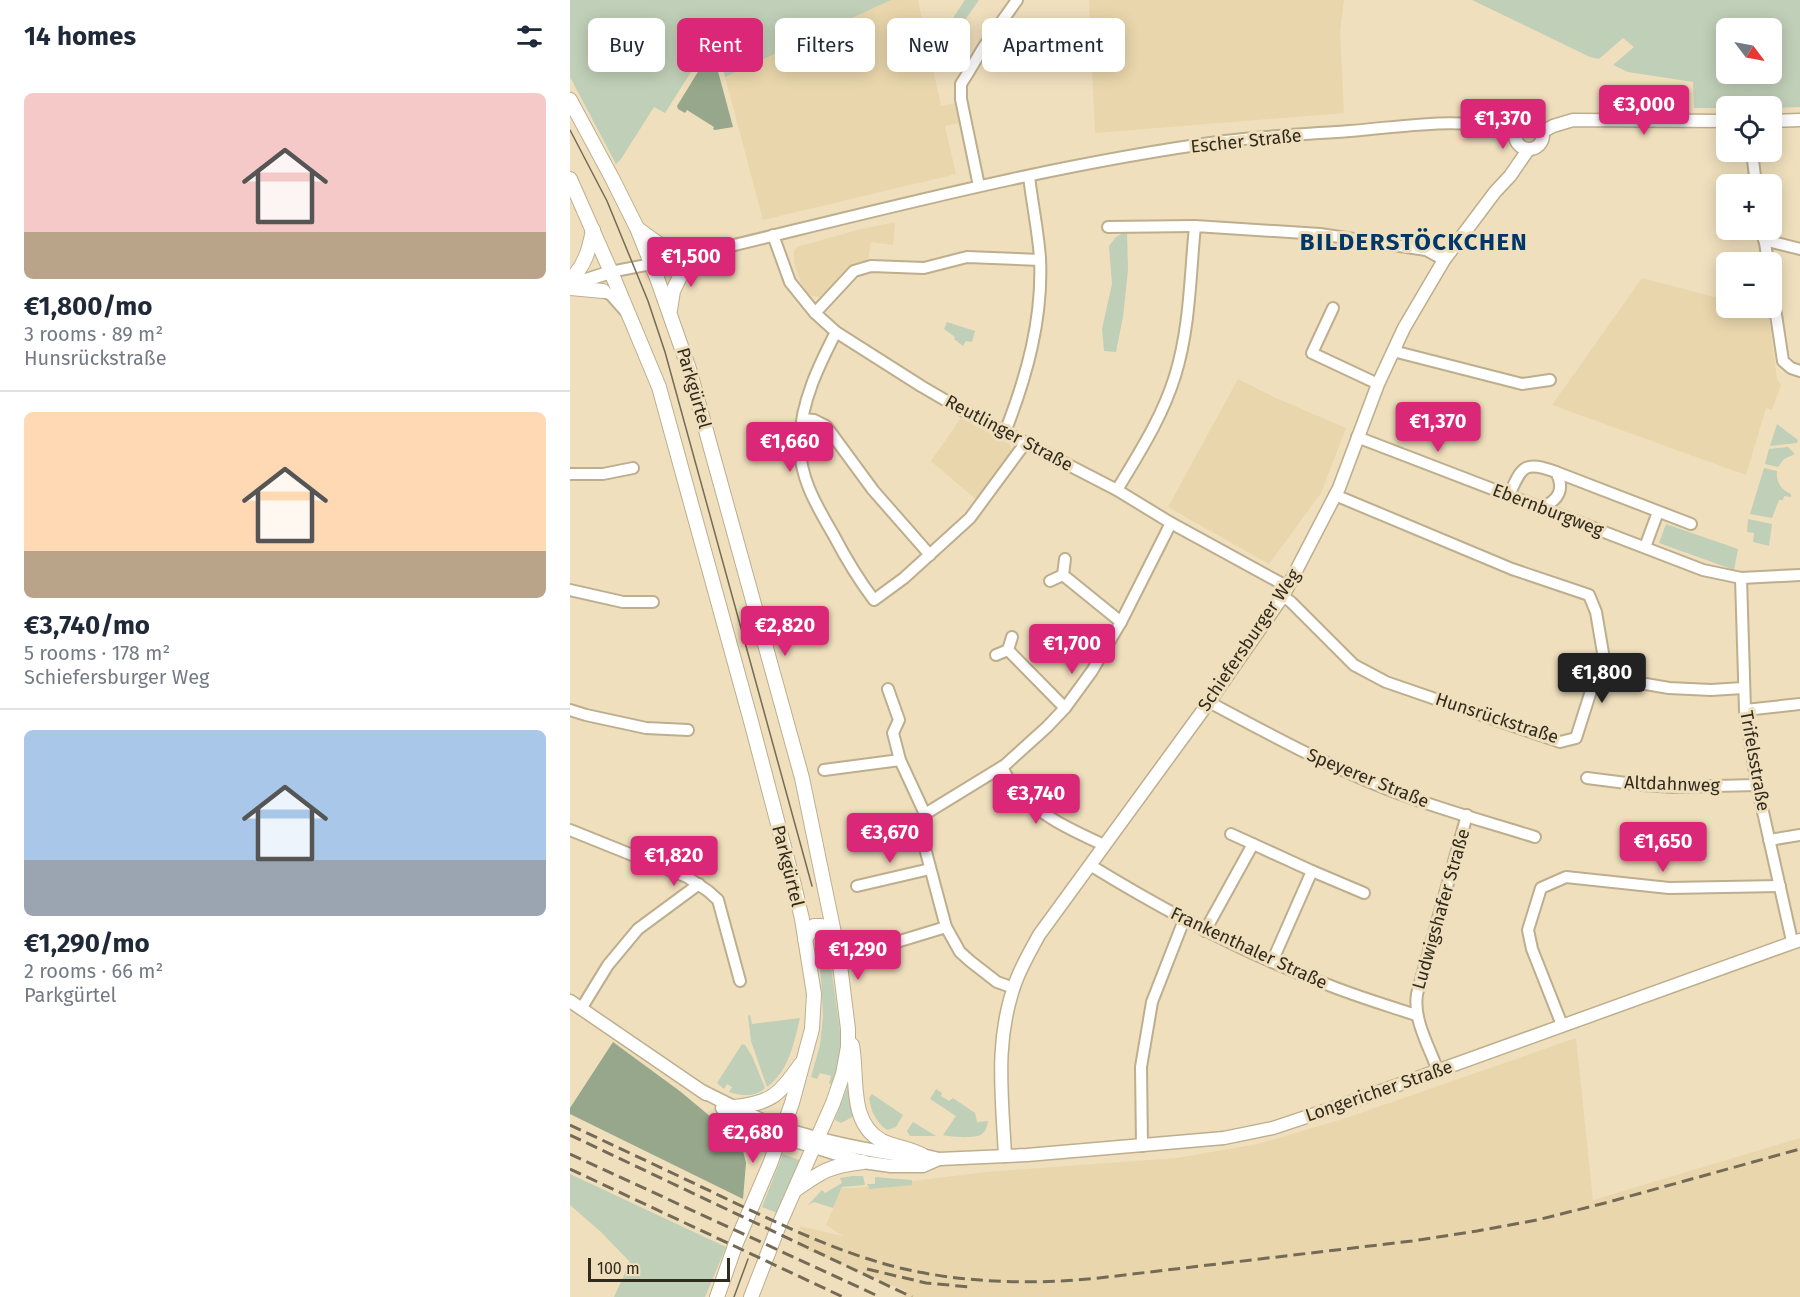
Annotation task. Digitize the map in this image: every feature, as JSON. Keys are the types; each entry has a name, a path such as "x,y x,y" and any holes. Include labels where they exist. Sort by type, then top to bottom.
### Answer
{"main road":[{"name":"Parkgürtel","path":"570,100 637,228 652,263 689,369 802,778 836,937 848,1029 848,1047 841,1080 751,1297"},
{"name":"Parkgürtel","path":"570,179 659,387 681,461 794,885 814,994 812,1029 806,1058 789,1114 736,1243 717,1297"},
{"path":"637,228 675,254 690,256 673,291 670,312"},
{"path":"570,280 587,256 593,230"},
{"path":"570,286 603,291"},
{"name":"Parkgürtel","path":"805,939 814,926 821,926 836,937"},
{"path":"848,1029 855,1063 859,1109 866,1127 882,1141 922,1155"},
{"path":"734,1107 755,1105 781,1090 806,1058"},
{"path":"794,1192 827,1169 863,1162"}],"street":[{"path":"979,186 961,99 962,84 983,48 1017,0"},
{"path":"1542,132 1573,120 1716,121"},
{"path":"1782,121 1800,120"},
{"path":"1531,121 1538,125 1542,132 1540,144 1528,150 1517,144 1514,136 1522,122 1531,121"},
{"name":"Escher Straße","path":"570,286 611,272 690,256 979,186 1143,153 1228,141 1435,124 1486,126 1515,132"},
{"name":"Schiefersburger Weg","path":"1005,1156 1000,1061 1003,1030 1014,988 1024,963 1039,935 1209,702 1285,591 1335,495 1378,384 1413,312 1444,260 1528,150"},
{"path":"1005,432 1030,361 1038,316 1040,260 1037,222 1029,176"},
{"path":"1117,490 1152,431 1175,375 1185,327 1195,226"},
{"path":"1108,227 1195,226 1320,234 1426,250 1444,260"},
{"name":"Reutlinger Straße","path":"773,235 790,282 815,313 836,332 921,386 1117,490 1285,591"},
{"path":"1777,240 1800,249"},
{"path":"815,313 854,271 871,266 924,268 967,257 1040,260"},
{"path":"603,291 611,295 628,314"},
{"path":"1333,308 1312,353 1378,384"},
{"path":"1777,318 1783,361 1791,368 1800,371"},
{"path":"836,332 817,373 806,405 800,441 801,450 810,492 852,568 874,600 904,578 970,518 1026,442"},
{"path":"1393,351 1522,384 1550,380"},
{"path":"803,419 814,420 826,426 873,490 930,555"},
{"name":"Ebernburgweg","path":"1357,437 1703,570 1741,578 1800,575"},
{"name":"Ebernburgweg","path":"1509,495 1519,473 1526,467 1535,465 1690,524"},
{"path":"570,474 603,474 633,468"},
{"path":"1540,508 1548,505 1557,497 1560,481 1556,472"},
{"name":"Hunsrückstraße","path":"1285,591 1292,602 1354,665 1370,674 1386,682 1560,742 1576,738 1603,653 1596,612 1589,595 1512,569 1335,495"},
{"path":"1645,547 1658,512"},
{"path":"926,813 1002,767 1065,708 1092,671 1121,622 1172,523"},
{"path":"1063,575 1065,559"},
{"path":"1063,575 1121,622"},
{"path":"1050,581 1063,575"},
{"name":"Trifelsstraße","path":"1741,578 1745,710 1757,785 1769,840 1796,940"},
{"path":"570,590 623,602 653,602"},
{"path":"1008,650 1012,637"},
{"path":"1008,650 1065,708"},
{"path":"996,655 1008,650"},
{"path":"1605,677 1669,688 1711,690 1743,688"},
{"path":"888,689 899,720 893,733 900,760 926,813 922,837 946,927 960,952 970,961 998,982 1014,988"},
{"name":"Speyerer Straße","path":"1209,702 1285,743 1344,771 1418,800 1535,837"},
{"path":"1745,710 1800,704"},
{"path":"570,710 646,728 688,730"},
{"path":"824,770 900,760"},
{"path":"1002,767 1012,786 1025,799 1042,812 1104,845"},
{"name":"Altdahnweg","path":"1587,778 1673,787 1757,785"},
{"name":"Ludwigshafer Straße","path":"1438,1071 1416,1015 1415,1004 1467,815"},
{"path":"570,830 687,877 718,900 740,981"},
{"path":"1231,834 1364,893"},
{"path":"1769,840 1800,835"},
{"path":"1205,931 1253,844"},
{"name":"Frankenthaler Straße","path":"1090,865 1184,920 1272,962 1326,984 1416,1015"},
{"path":"857,886 930,869"},
{"path":"1272,962 1312,871"},
{"path":"1562,1025 1532,949 1528,930 1541,888 1566,877 1669,888 1780,886"},
{"path":"699,884 638,929 575,1005 702,1091 734,1116 753,1126 815,1143"},
{"path":"1142,1146 1142,1067 1152,1002 1184,920"},
{"path":"867,951 946,927"},
{"name":"Longericher Straße","path":"815,1143 939,1159 1142,1146 1224,1138 1273,1128 1438,1071 1796,940"},
{"path":"702,1091 781,1132"},
{"name":"Longericher Straße","path":"815,1143 863,1162 891,1166 923,1166 939,1159"}],"shaded area":[{"path":"891,0 918,0 922,18 887,18 887,72 934,72 941,106 955,103 959,123 945,126 956,174 763,220 725,77 736,72 763,72 763,59 775,54 775,72 875,72 875,18 852,18"},
{"path":"1089,0 1344,0 1340,32 1344,113 1095,133 1092,72 1125,72 1125,18 1090,18"},
{"path":"895,222 893,245 871,242 868,262 851,267 827,294 820,297 806,292 794,262 794,251 797,247"},
{"path":"1642,278 1716,297 1716,318 1769,318 1777,379 1781,385 1772,410 1766,408 1746,475 1552,405"},
{"path":"1238,379 1346,428 1321,493 1269,564 1168,507"},
{"path":"961,418 1009,444 1011,448 1012,455 978,501 931,461"},
{"path":"1576,1038 1593,1200 1800,1138 1800,1297 903,1297 906,1291 797,1246 800,1226 843,1236 826,1225 842,1188 986,1172 1177,1158 1258,1144 1346,1118"}],"green space":[{"path":"570,0 891,0 852,18 775,18 775,54 763,59 763,18 677,18 677,72 691,72 665,113 654,107 616,164 570,77"},
{"path":"965,0 979,0 966,18 953,18"},
{"path":"1472,0 1800,0 1800,107 1782,108 1782,96 1716,96 1716,108 1694,108 1693,82 1628,72 1613,65 1634,47 1623,38 1599,59 1590,57"},
{"path":"698,72 718,72 733,127 715,130 714,127 687,110 685,113 678,109 677,106"},
{"path":"724,72 736,72 725,77"},
{"path":"1127,231 1128,270 1123,317 1116,352 1104,351 1102,329 1112,284 1109,246 1116,237"},
{"path":"947,322 975,331 972,342 966,341 963,346 954,339 955,337 944,329"},
{"path":"1777,424 1798,440 1797,443 1770,446"},
{"path":"1788,447 1795,454 1784,459 1778,467 1765,464 1769,449"},
{"path":"1764,468 1777,471 1780,485 1791,494 1791,497 1784,496 1783,500 1779,500 1772,518 1750,514"},
{"path":"1748,519 1772,524 1769,546 1753,542 1754,533 1747,532"},
{"path":"1666,524 1738,549 1734,570 1659,543"},
{"path":"821,933 827,938 841,1038 841,1057 834,1086 829,1083 831,1076 820,1073 817,1079 811,1077 820,1045 823,1016 821,978 815,937"},
{"path":"750,1015 752,1024 800,1018 786,1065 767,1087 751,1041 748,1016"},
{"path":"613,1042 681,1092 724,1128 743,1151 746,1163 743,1199 570,1114 570,1108"},
{"path":"742,1044 752,1056 765,1088 753,1094 743,1095 729,1092 732,1087 727,1084 724,1089 717,1083"},
{"path":"849,1083 856,1115 841,1123 835,1120"},
{"path":"936,1089 949,1101 953,1098 975,1113 977,1122 988,1121 983,1133 969,1137 943,1135 956,1116 930,1099"},
{"path":"872,1094 903,1115 896,1127 887,1130 877,1120 869,1098"},
{"path":"913,1122 936,1136 910,1136 907,1131"},
{"path":"783,1154 802,1161 780,1214 762,1207"},
{"path":"570,1174 726,1247 705,1297 614,1297 630,1262 570,1205"},
{"path":"863,1176 865,1185 842,1187 833,1208 814,1202 808,1205 822,1190 825,1193 842,1183 840,1178"},
{"path":"875,1177 912,1180 912,1185 870,1189 867,1184 875,1184"}],"tram line":[{"path":"570,130 607,201 648,301 665,352 812,886"},
{"path":"734,1297 748,1259"}],"railway":[{"path":"570,1125 772,1220 856,1255 924,1273 974,1280 1024,1282 1099,1278 1412,1241 1477,1231 1537,1220 1605,1203 1800,1149"},
{"path":"570,1135 912,1297"},
{"path":"570,1154 880,1297"},
{"path":"570,1169 843,1297"},
{"path":"867,1269 926,1283 970,1287"}],"district":[{"name":"BILDERSTÖCKCHEN","path":"1414,242"}]}
